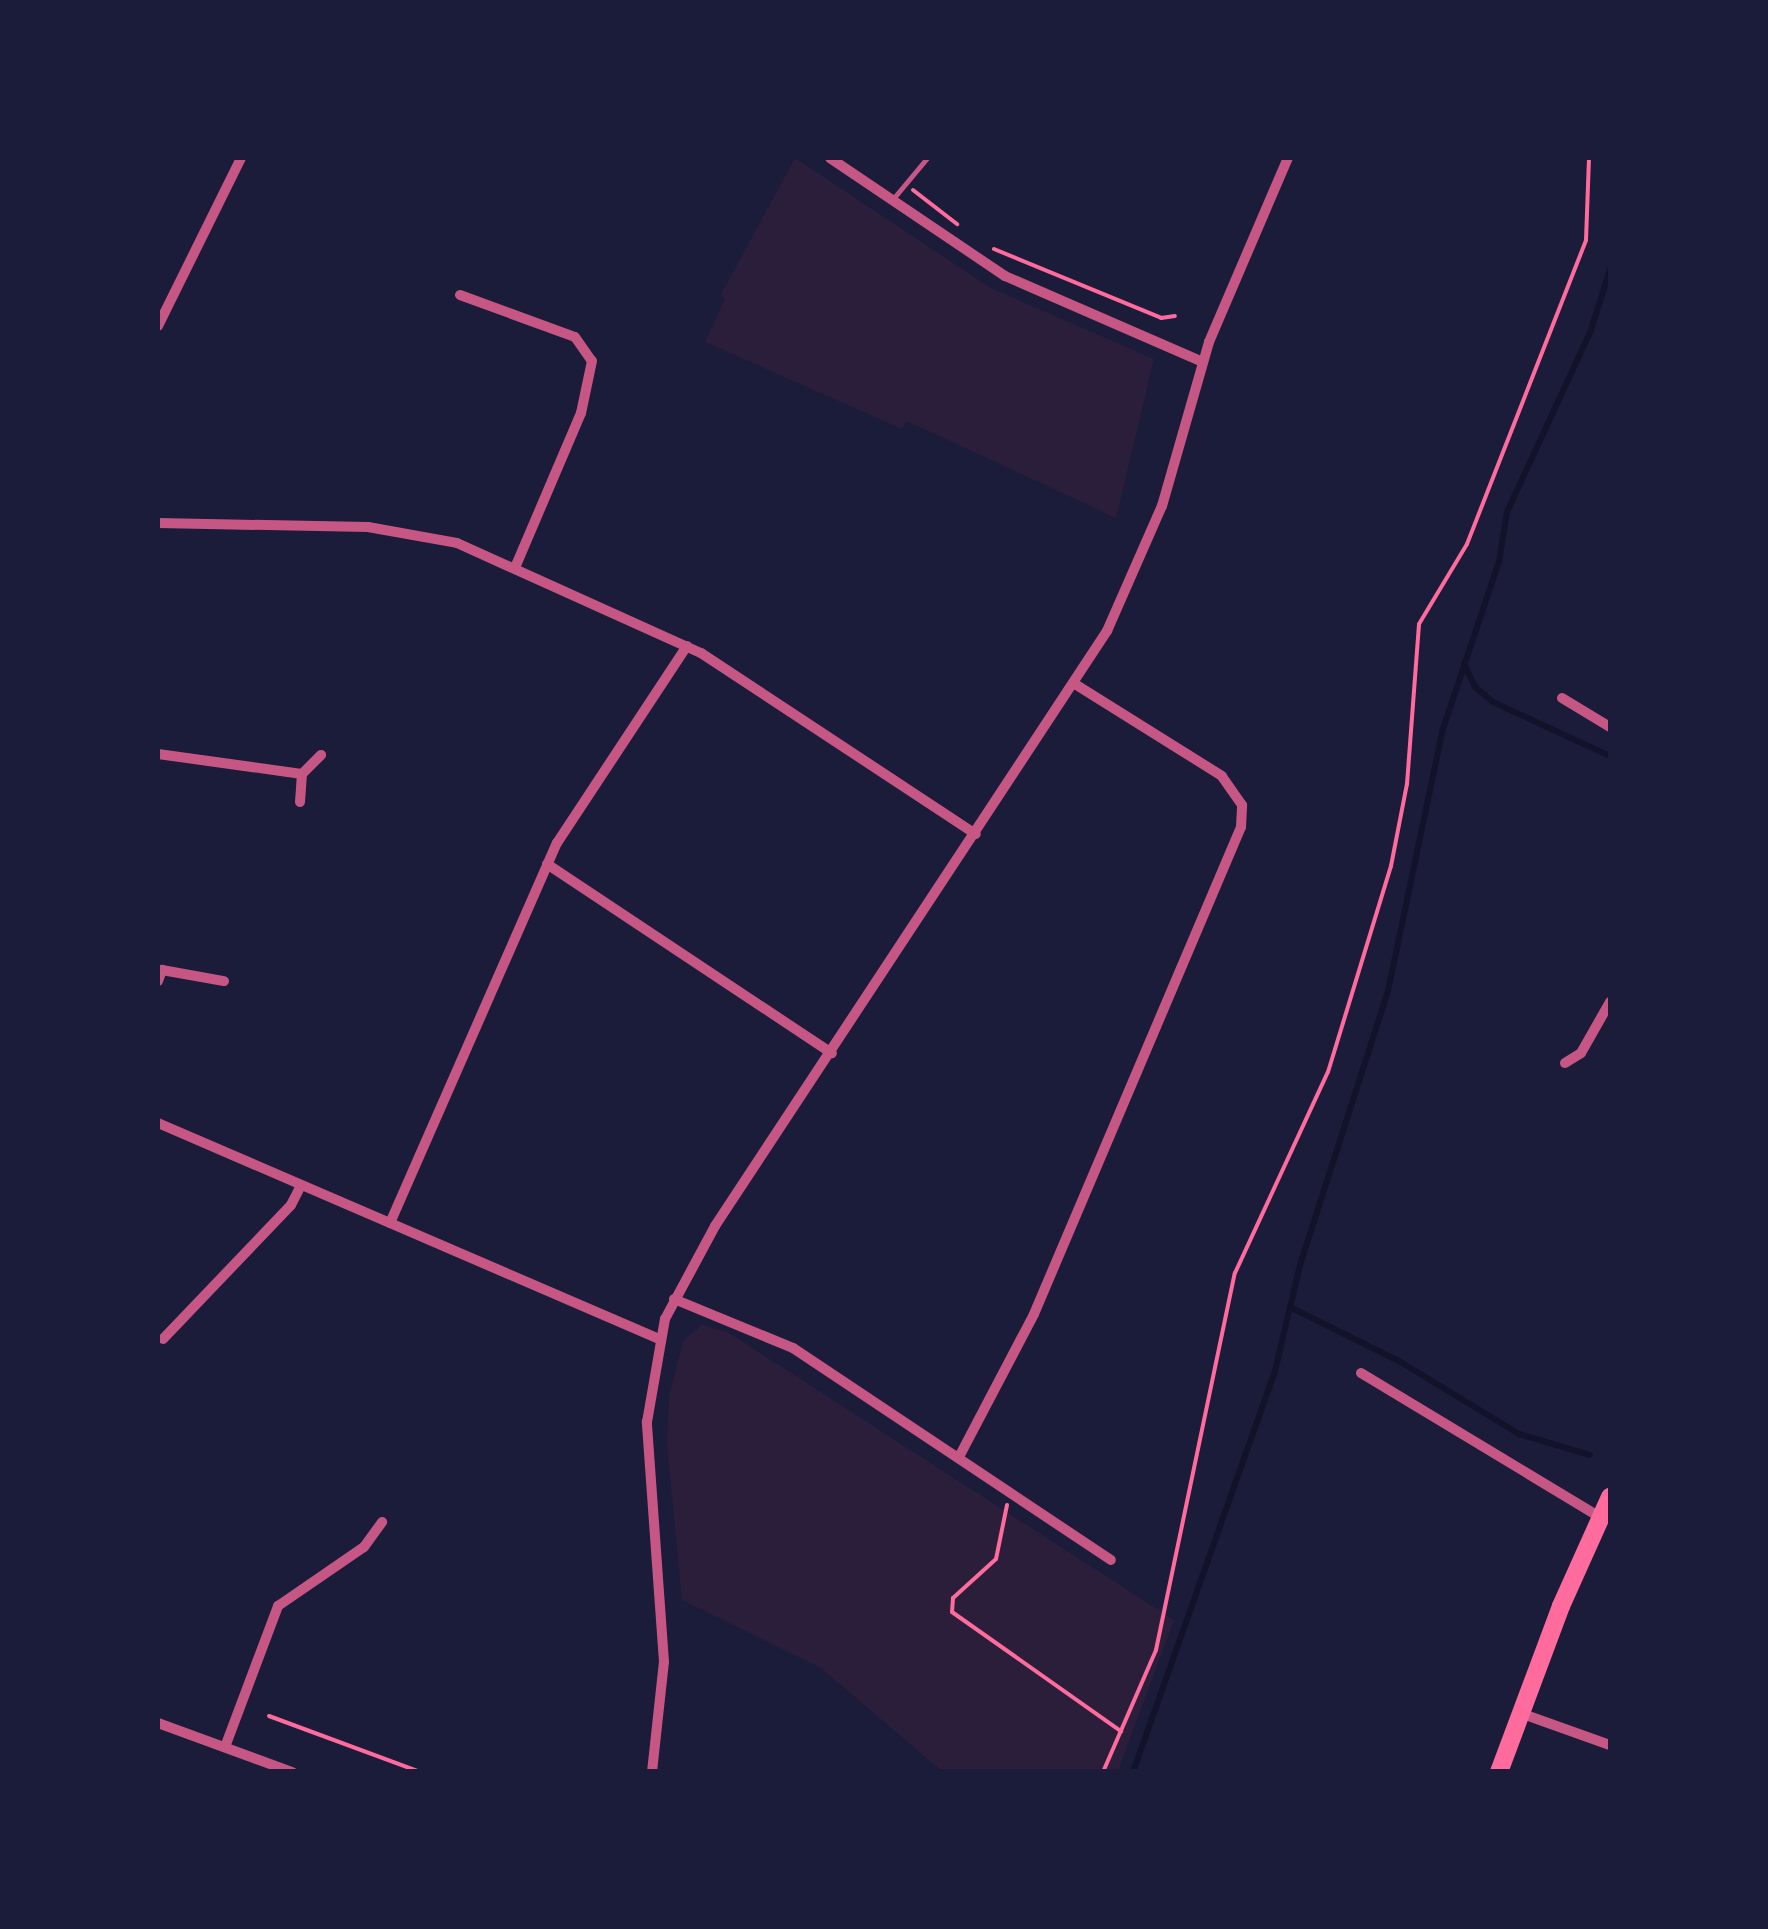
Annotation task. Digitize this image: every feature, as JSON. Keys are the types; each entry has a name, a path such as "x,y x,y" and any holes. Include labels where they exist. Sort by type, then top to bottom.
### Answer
{"highway":[{"path":"1499,1772 1610,1497"}],"street":[{"path":"158,326 240,158"},
{"path":"830,158 1005,276 1203,362"},
{"path":"652,1772 664,1694 647,1448 658,1339 674,1299 1075,684 1146,550 1203,362 1288,158"},
{"path":"460,295 575,337 592,361 581,413 515,568"},
{"path":"158,524 395,529 457,544 687,646 976,834"},
{"path":"390,1223 547,864 687,646"},
{"path":"960,1458 1034,1314 1241,827 1242,805 1222,776 1075,684"},
{"path":"1562,698 1610,727"},
{"path":"158,754 302,774"},
{"path":"300,802 302,774 321,756"},
{"path":"547,864 832,1053"},
{"path":"159,973 224,981"},
{"path":"1565,1063 1581,1053 1610,1002"},
{"path":"158,1123 658,1339"},
{"path":"163,1339 290,1205 301,1184"},
{"path":"674,1299 794,1348 1111,1560"},
{"path":"1361,1373 1600,1517"},
{"path":"225,1747 278,1606 364,1547 382,1522"},
{"path":"1520,1713 1610,1744"},
{"path":"158,1723 292,1772"}],"lane":[{"path":"890,202 927,158"}],"path":[{"path":"1103,1772 1156,1650 1234,1273 1328,1072 1391,866 1409,769 1419,624 1466,544 1586,240 1589,158"},
{"path":"905,184 961,226"},
{"path":"991,247 1076,286 1161,318 1175,316"},
{"path":"1010,1491 996,1558 954,1598 952,1612 1122,1732"},
{"path":"269,1716 420,1772"}],"shaded area":[{"path":"795,158 991,288 1154,359 1116,518 907,421 902,429 705,342 725,299 720,296"},
{"path":"702,1325 729,1333 1174,1620 1118,1771 943,1772 821,1668 682,1600 667,1445 669,1396 683,1341"}],"waterway":[{"path":"1133,1772 1275,1371 1300,1265 1388,991 1442,732 1499,562 1507,512 1591,330 1610,269"},
{"path":"1464,664 1475,687 1493,702 1610,756"},
{"path":"1290,1307 1399,1361 1519,1434 1590,1455"}]}
